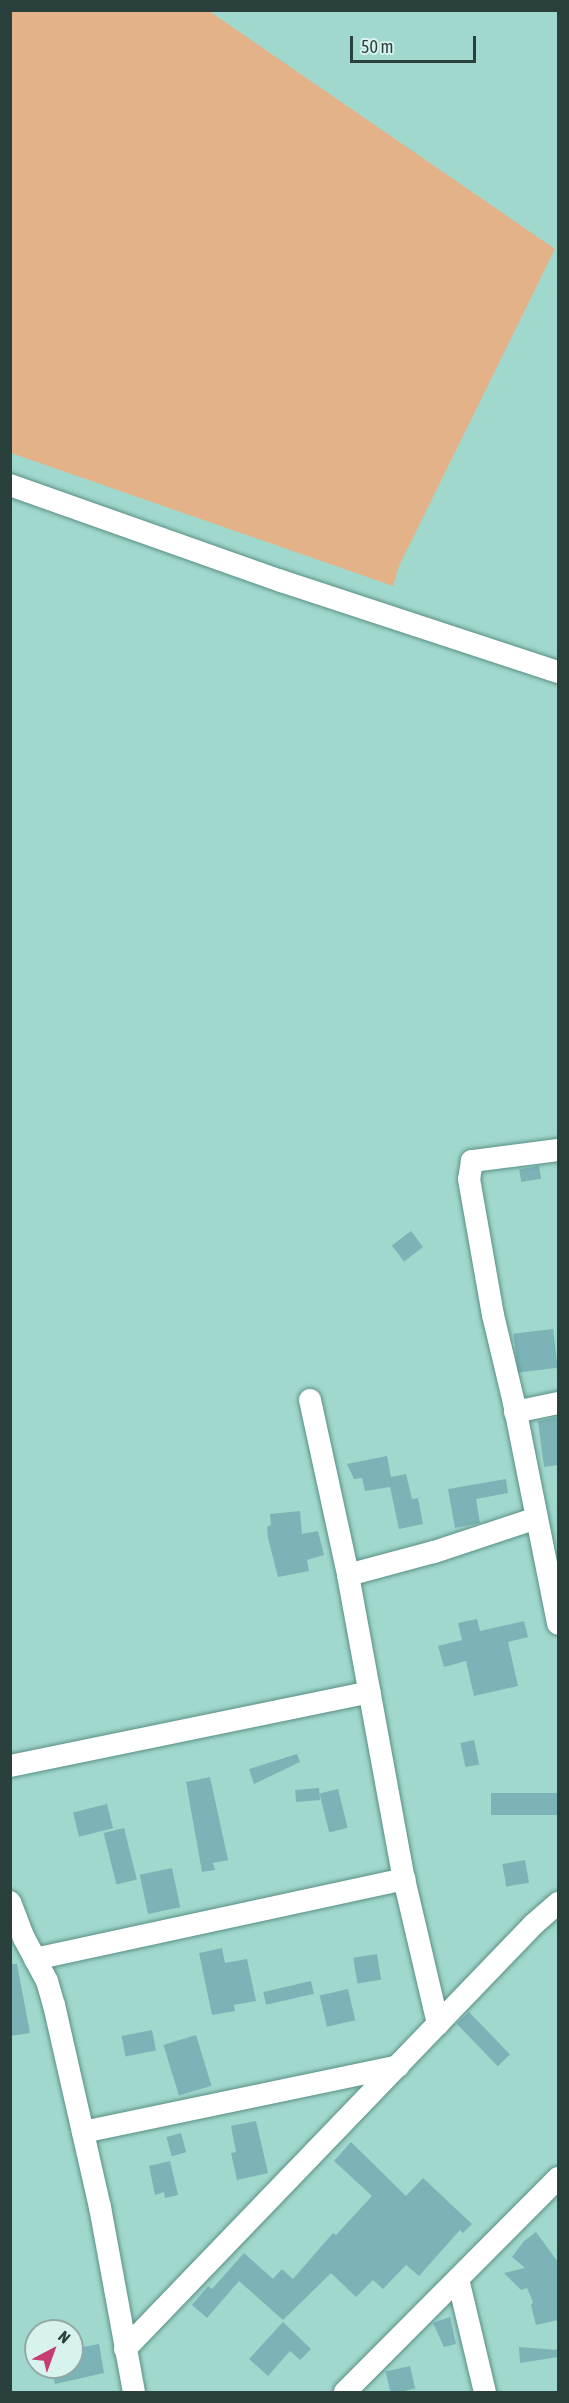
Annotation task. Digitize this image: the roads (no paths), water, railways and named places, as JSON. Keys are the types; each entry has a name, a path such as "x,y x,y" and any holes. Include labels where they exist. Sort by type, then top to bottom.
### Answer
{"street":[{"path":"10,485 281,581 558,672"},
{"path":"558,1150 472,1161 469,1179 493,1315 555,1597 558,1624"},
{"path":"310,1400 348,1575 404,1879 438,2024"},
{"path":"515,1412 558,1403"},
{"path":"348,1575 434,1552 537,1518"},
{"path":"10,1766 369,1692"},
{"path":"35,1959 404,1879"},
{"path":"10,1902 24,1938 47,1981 54,2005 100,2208 134,2392"},
{"path":"126,2349 541,1917 558,1903"},
{"path":"83,2132 398,2066"},
{"path":"345,2392 558,2178"},
{"path":"458,2279 485,2392"}]}
